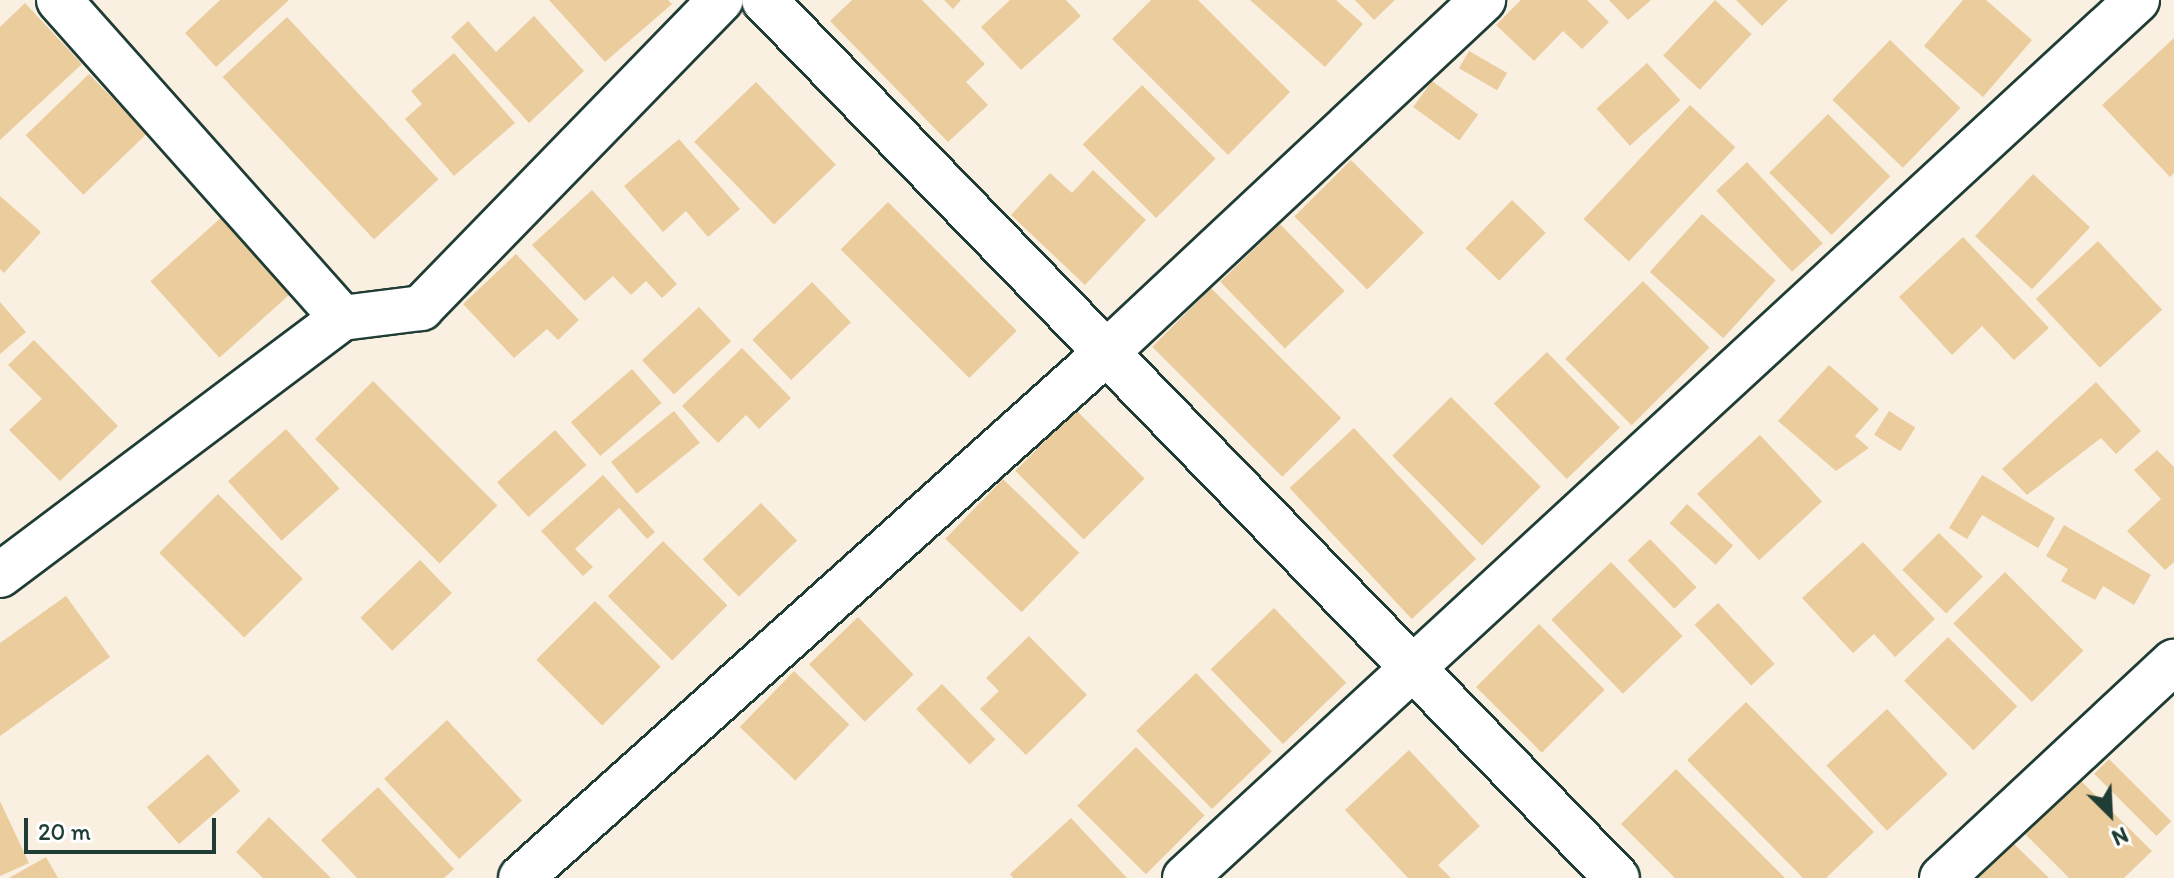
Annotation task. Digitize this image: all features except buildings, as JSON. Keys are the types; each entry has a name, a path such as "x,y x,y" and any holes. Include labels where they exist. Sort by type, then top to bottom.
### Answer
{"street":[{"path":"59,0 342,318"},
{"path":"0,575 342,318 421,308 721,0"},
{"path":"764,0 1617,878"},
{"path":"521,878 1108,351 1483,0"},
{"path":"1185,878 2137,0"},
{"path":"1942,878 2174,662"}]}
